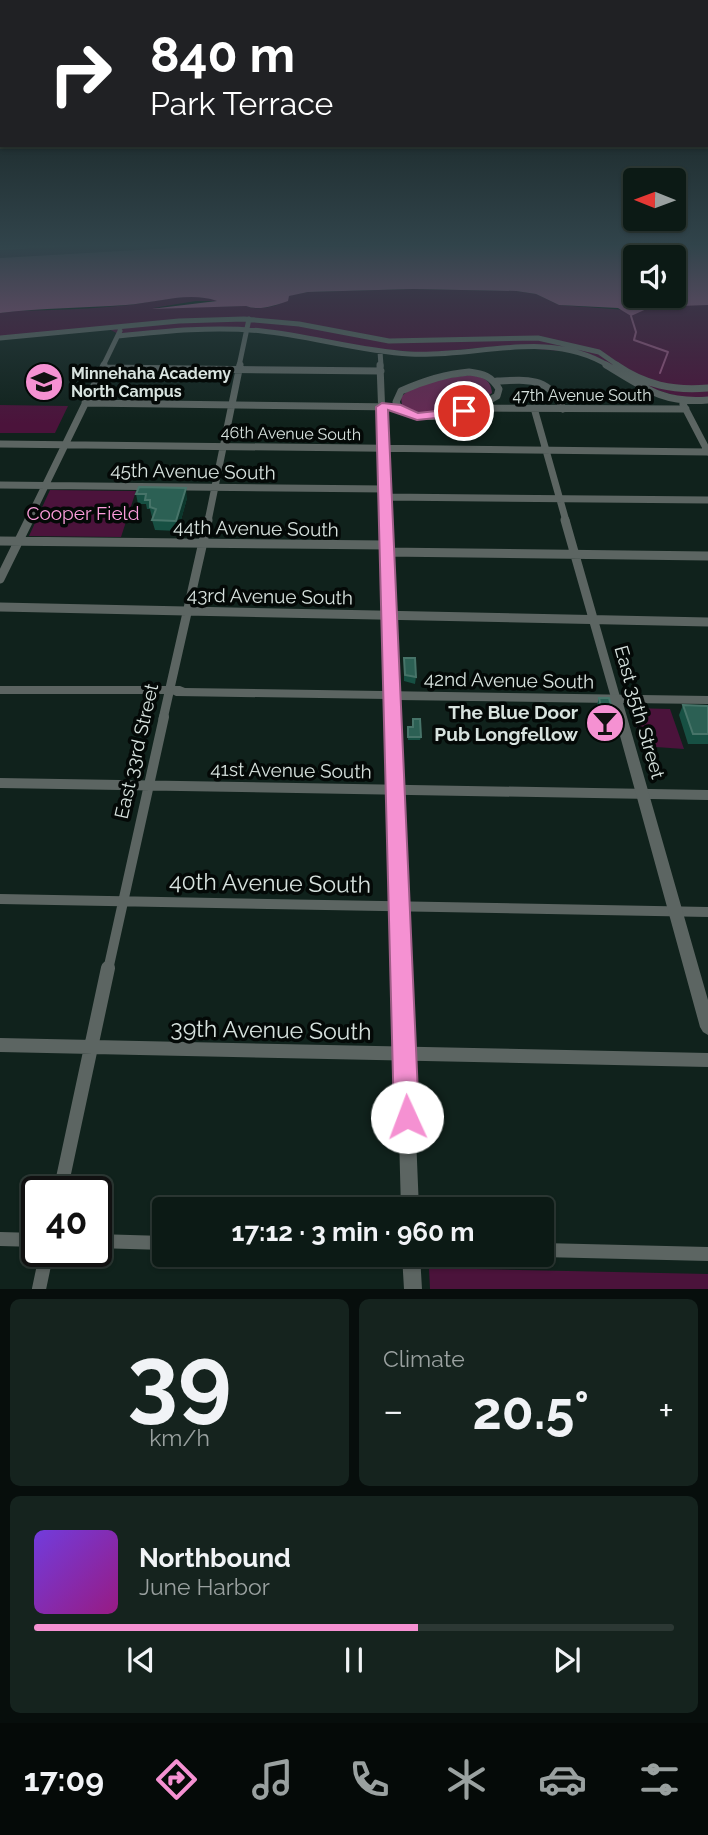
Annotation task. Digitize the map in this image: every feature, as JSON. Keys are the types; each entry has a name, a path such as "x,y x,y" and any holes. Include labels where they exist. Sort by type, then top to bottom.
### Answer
{"street":[{"path":"0,338 122,326 249,319 299,324 389,341 524,338 558,341 599,352 639,379 676,389 708,388"},
{"name":"East 33rd Street","path":"63,1176 148,785 176,692 187,610 249,319"},
{"path":"0,579 122,326"},
{"path":"118,336 205,329 247,330 380,351 425,354 501,348 567,350 601,360 643,390 684,405"},
{"path":"380,351 410,1197"},
{"path":"103,368 381,370"},
{"path":"85,403 397,407 396,397 401,391 445,375 477,372 497,382 535,382 547,385 558,393 564,409"},
{"path":"477,408 497,396 497,382"},
{"path":"676,389 708,452"},
{"name":"47th Avenue South","path":"397,407 417,416 445,415 477,408 564,409 684,405 708,400"},
{"name":"East 35th Street","path":"534,408 708,1027"},
{"name":"46th Avenue South","path":"0,444 708,452"},
{"name":"45th Avenue South","path":"0,485 215,487 708,500"},
{"name":"44th Avenue South","path":"0,541 203,543 708,556"},
{"name":"43rd Avenue South","path":"0,607 708,622"},
{"name":"42nd Avenue South","path":"0,690 708,700"},
{"name":"41st Avenue South","path":"0,783 708,795"},
{"name":"40th Avenue South","path":"0,899 708,912"},
{"name":"39th Avenue South","path":"0,1045 708,1060"},
{"path":"0,1239 21,1240"},
{"path":"112,1241 152,1243"},
{"path":"554,1250 708,1254"},
{"path":"39,1289 44,1267"},
{"path":"412,1267 413,1289"}],"green space":[{"path":"134,304 177,304 153,308 262,308 280,304 557,304 639,311 708,305 708,398 691,400 636,384 603,360 586,353 500,346 425,353 381,349 248,328 120,335 109,329 0,339 0,313 16,311"},
{"path":"0,405 68,406 55,433 0,433"},
{"name":"Cooper Field","path":"50,490 136,491 121,537 29,536"},
{"path":"631,708 670,709 684,749 642,746"},
{"path":"429,1268 708,1274 708,1289 430,1289"}],"shaded area":[{"path":"0,304 132,304 126,305 0,313"},
{"path":"191,304 279,304 261,308 246,306 151,309"},
{"path":"557,304 623,304 623,308 649,308 631,316 618,308"},
{"path":"469,375 487,381 492,393 481,399 457,405 446,412 433,414 419,413 402,406 401,397 415,387"}],"building":[{"path":"139,487 186,488 176,521 152,520 156,509 150,507 150,500 145,500 146,494 136,494"},
{"path":"404,658 415,658 416,677 405,675"},
{"path":"599,698 609,698 617,728 606,728"},
{"path":"683,705 708,706 708,734 693,734"},
{"path":"413,719 420,719 421,737 408,737 408,727 413,727"}],"waterway":[{"path":"631,316 636,332 634,340 668,352 660,373"}],"place":[{"name":"Minnehaha Academy North Campus","path":"44,382"},
{"name":"The Blue Door Pub Longfellow","path":"605,723"}],"route":[{"path":"407,1117 382,407 397,407 417,416 464,411"}]}
